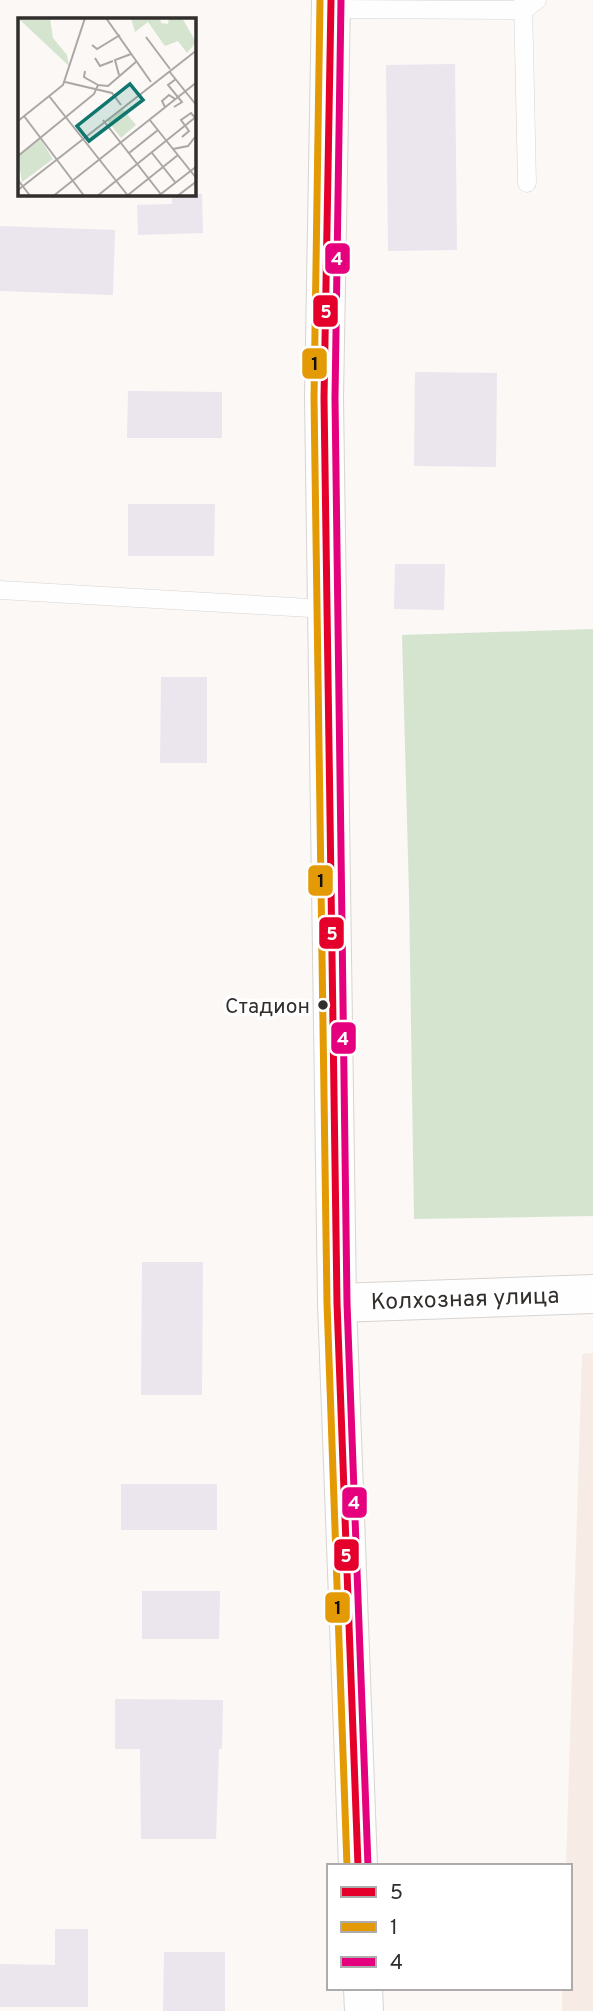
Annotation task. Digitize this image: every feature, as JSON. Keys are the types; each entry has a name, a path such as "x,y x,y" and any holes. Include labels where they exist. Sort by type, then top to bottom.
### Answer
{"main road":[{"path":"330,4 324,398 337,1303 358,1864"},
{"name":"Колхозная улица","path":"337,1303 593,1294"},
{"path":"363,1990 364,2011"}],"lane":[{"path":"330,4 528,3 527,183"},
{"path":"0,590 327,609"}],"shaded area":[{"path":"593,1353 593,2011 562,2011 562,1990 572,1990 572,1864 566,1864 582,1354"}],"green space":[{"path":"593,629 593,1216 414,1219 402,635"}],"building":[{"path":"455,64 457,250 388,251 386,65"},
{"path":"202,194 203,233 138,235 137,205 172,204 172,196"},
{"path":"0,226 115,230 113,295 0,291"},
{"path":"415,372 497,373 496,467 414,466"},
{"path":"128,391 222,392 222,438 127,438"},
{"path":"128,504 215,504 214,556 128,556"},
{"path":"395,564 445,564 444,610 394,609"},
{"path":"161,677 207,677 207,763 160,763"},
{"path":"142,1262 203,1262 202,1395 141,1395"},
{"path":"121,1484 217,1484 217,1530 121,1530"},
{"path":"142,1591 220,1591 219,1639 142,1639"},
{"path":"115,1699 223,1700 216,1839 141,1839 140,1749 115,1749"},
{"path":"55,1929 88,1929 88,2007 0,2007 0,1964 55,1965"},
{"path":"164,1952 225,1952 225,2011 163,2011"}],"transit line":[{"name":"1","path":"320,0 314,398 327,1303 347,1864"},
{"name":"5","path":"331,0 324,398 337,1303 358,1864"},
{"name":"4","path":"341,0 335,398 347,1303 368,1864"}],"place":[{"name":"Стадион","path":"323,1005"}]}
